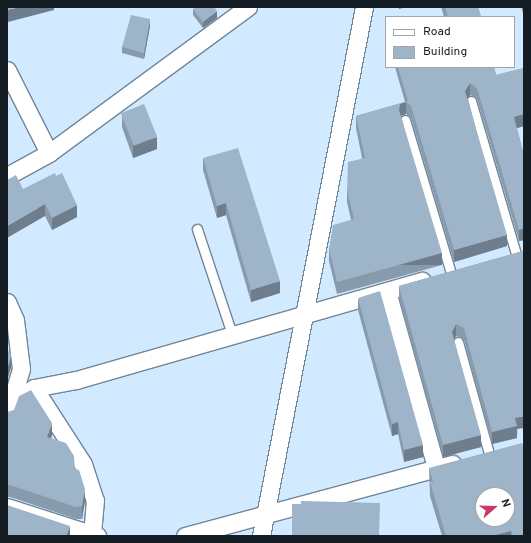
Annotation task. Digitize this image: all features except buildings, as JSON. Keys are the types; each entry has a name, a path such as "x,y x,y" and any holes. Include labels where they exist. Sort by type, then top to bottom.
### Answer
{"street":[{"path":"7,176 49,153 248,7"},
{"path":"261,536 364,7"},
{"path":"7,70 49,153"},
{"path":"8,406 34,388 76,380 305,313 459,271"},
{"path":"386,291 436,468"},
{"path":"7,302 15,320 21,369 8,406"},
{"path":"7,507 88,535 95,500 83,464 34,388"},
{"path":"185,536 266,513 483,456"}],"lane":[{"path":"471,100 514,255"},
{"path":"405,120 459,271"},
{"path":"197,229 232,334"},
{"path":"458,342 483,456"}]}
